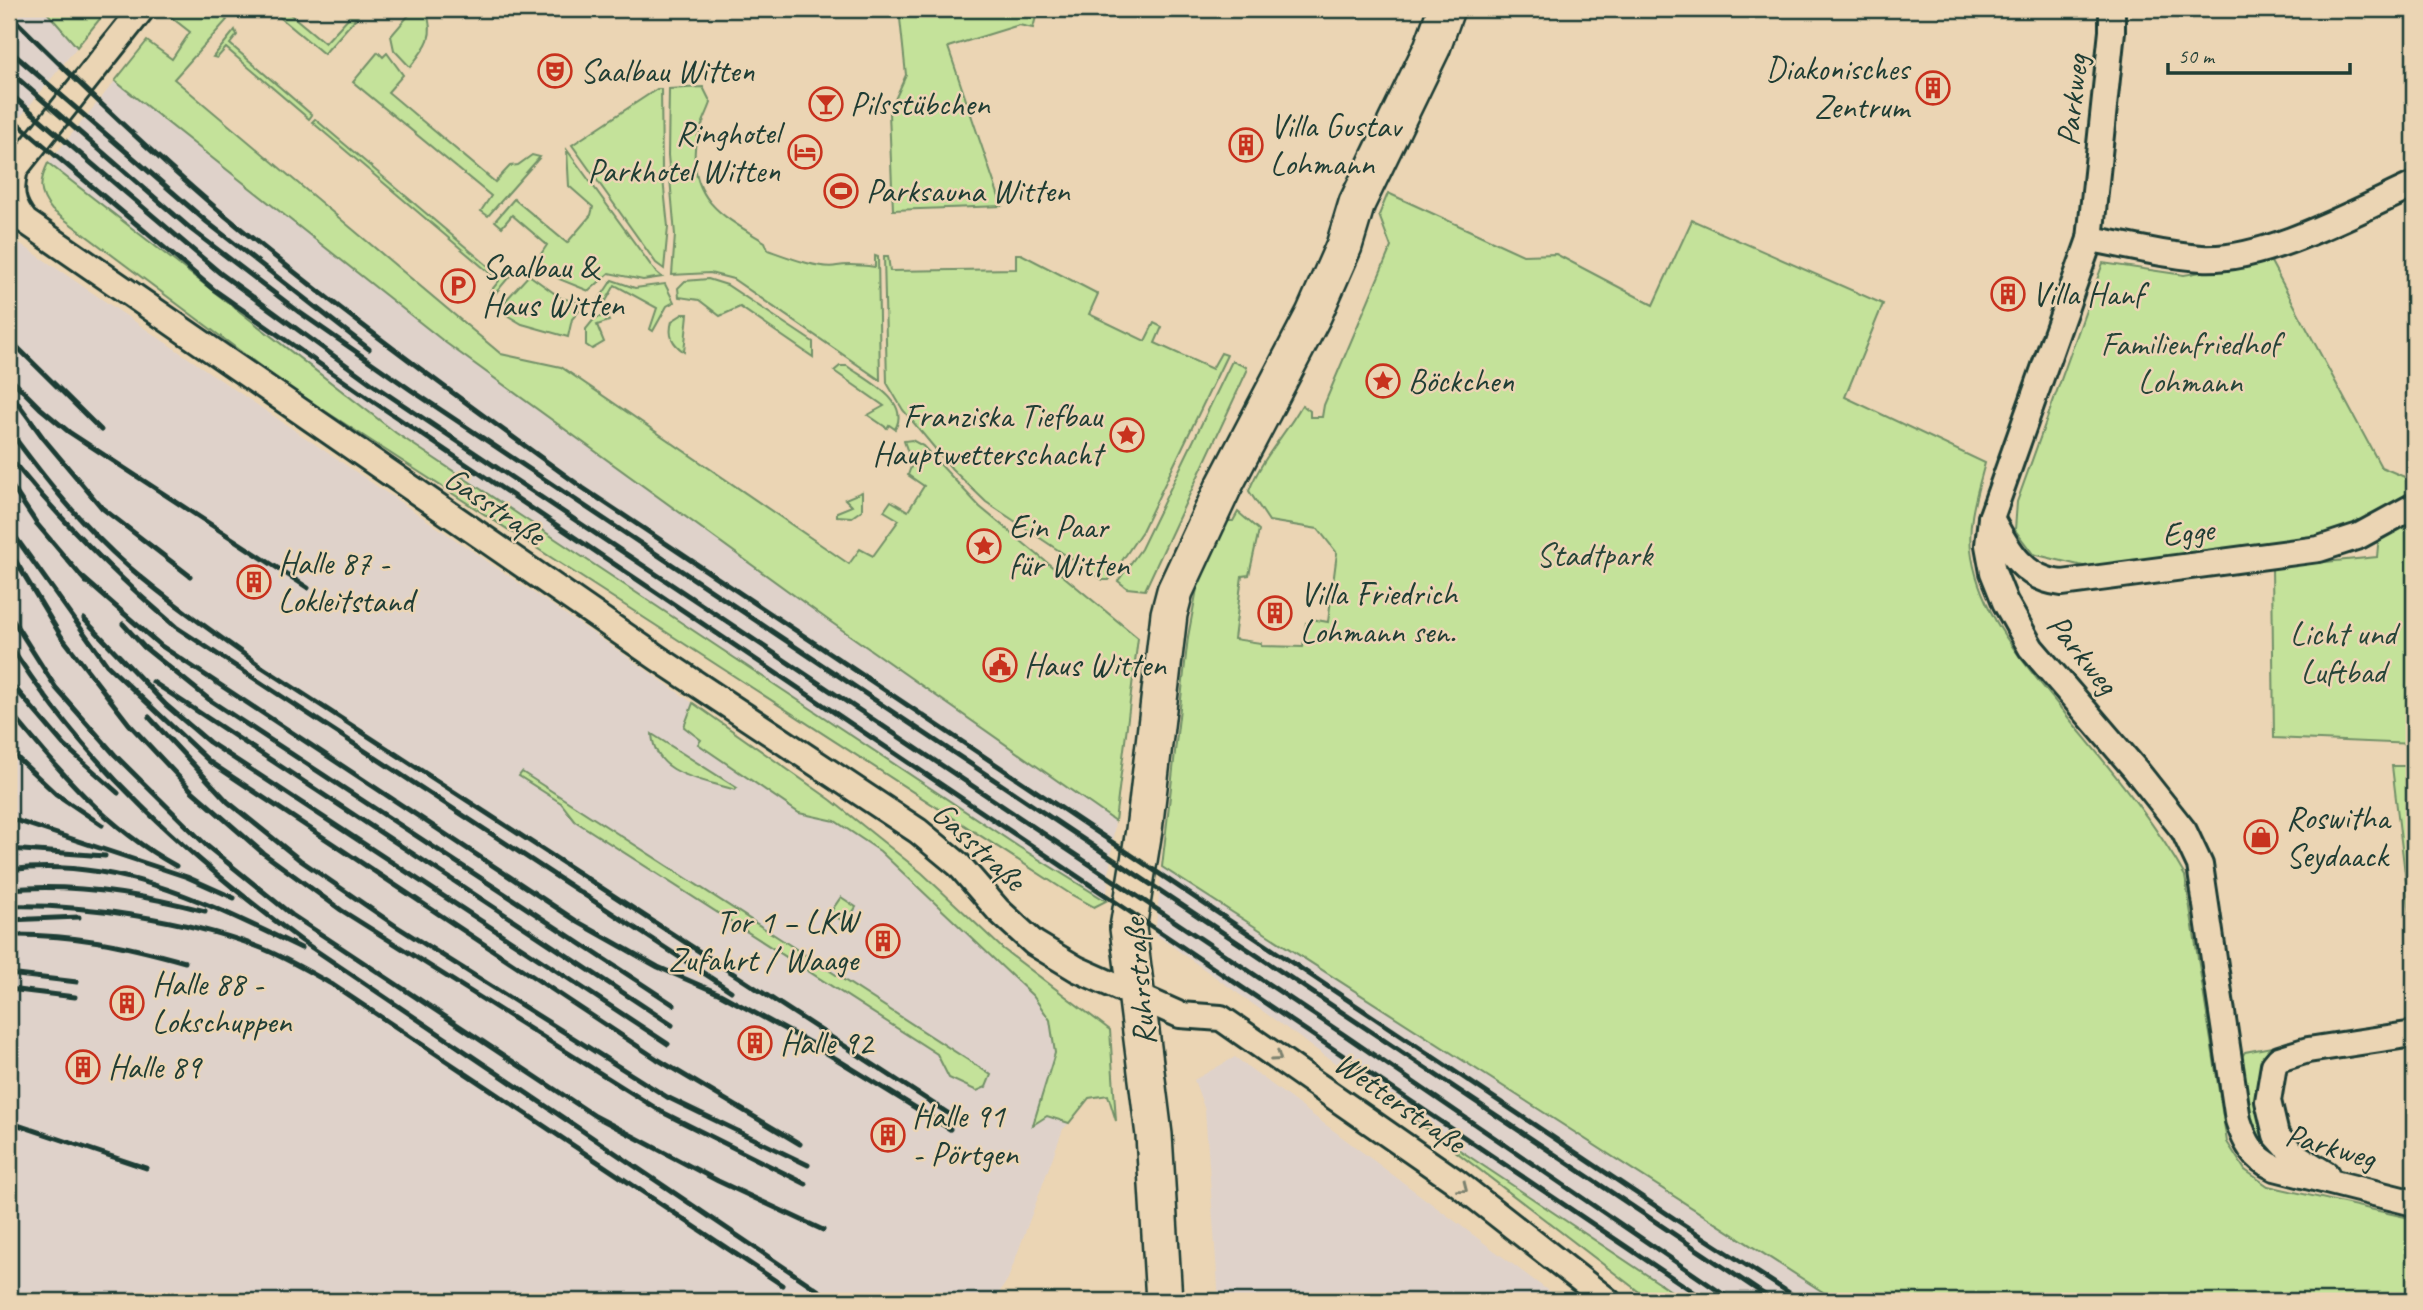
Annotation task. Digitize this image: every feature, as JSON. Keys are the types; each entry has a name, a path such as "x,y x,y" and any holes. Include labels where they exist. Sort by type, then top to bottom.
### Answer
{"main road":[{"name":"Ruhrstraße","path":"1164,1301 1154,1135 1128,928 1144,830 1169,614 1175,591 1245,444 1282,378 1344,246 1357,203 1432,48 1446,9"}],"street":[{"name":"Gasstraße","path":"142,9 15,169 11,193 15,208 25,221 647,651 918,831 959,865 998,910 1034,943 1077,969 1136,995"},
{"name":"Parkweg","path":"2112,9 2090,239 1991,518 1988,545 1993,572 2004,602 2031,648 2184,831 2200,865 2238,1120 2245,1142 2256,1156 2275,1168 2414,1203"},
{"path":"2090,239 2202,258 2236,256 2272,246 2414,186"},
{"name":"Egge","path":"1991,518 2018,564 2035,576 2062,583 2319,549 2359,536 2414,506"},
{"name":"Wetterstraße","path":"1136,995 1180,1016 1221,1018 1455,1181 1608,1301"},
{"path":"2333,1183 2323,1171 2292,1153 2276,1135 2269,1101 2274,1065 2279,1059 2308,1049 2414,1034"}],"shaded area":[{"path":"9,9 44,9 77,47 9,131"},
{"path":"115,81 446,343 828,620 1115,821 1106,901 1019,847 396,433 48,163"},
{"path":"9,236 625,655 831,800 922,873 1003,949 1090,1015 1047,1116 1069,1123 1063,1129 1008,1279 994,1301 9,1301"},
{"path":"1162,867 1837,1301 1686,1301 1416,1121 1155,934"},
{"path":"1235,1057 1562,1301 1219,1301 1205,1110 1194,1080"}],"green space":[{"path":"44,9 108,9 77,47"},
{"path":"171,9 213,9 227,20 174,79 501,354 561,367 849,564 860,549 873,556 899,520 884,511 891,501 908,511 924,486 908,475 912,464 904,441 912,440 923,446 980,507 1138,638 1115,821 828,620 446,343 115,81 147,41 172,59 190,32 167,14"},
{"path":"270,9 284,9 325,43 349,17 357,17 324,54"},
{"path":"414,9 426,11 430,34 425,47 410,67 394,50 391,36"},
{"path":"899,9 1038,9 1033,28 1019,25 948,47 1002,206 893,210 889,113 906,75"},
{"path":"235,30 237,35 230,44 312,115 309,119 226,48 217,58 213,57"},
{"path":"378,52 383,57 387,53 403,75 388,92 495,182 510,166 518,165 532,155 540,157 488,216 481,211 491,196 353,82"},
{"path":"703,87 711,103 696,144 695,167 699,183 714,206 737,225 765,242 768,250 803,262 830,267 875,267 875,256 878,257 880,380 733,279 710,273 672,275 675,235 668,155 669,89"},
{"path":"657,89 661,89 662,169 668,227 664,269 656,263 572,145"},
{"path":"315,119 501,277 513,267 514,271 494,295 491,296 490,292 499,281 312,122"},
{"path":"567,150 662,277 643,280 609,273 589,291 559,279 537,260 547,245 512,215 502,227 495,221 514,199 567,243 591,215 593,207 569,186"},
{"path":"48,163 396,433 1019,847 1106,901 1094,907 1072,895 288,387 52,210 41,187"},
{"name":"Stadtpark","path":"1388,193 1523,255 1556,254 1653,305 1692,220 1883,304 1845,397 1985,463 1970,533 1977,578 1994,618 2018,654 2141,809 2185,876 2227,1142 2245,1170 2268,1186 2414,1219 2414,1301 1837,1301 1162,867 1188,637 1199,578 1224,521 1233,521 1238,512 1259,530 1249,575 1242,576 1234,639 1261,643 1261,646 1303,647 1306,623 1310,624 1311,619 1328,622 1337,553 1318,529 1269,521 1249,491 1260,468 1302,405 1310,411 1310,417 1322,417 1324,405 1391,247 1379,215"},
{"path":"1016,254 1021,254 1098,294 1089,314 1145,341 1154,323 1162,327 1155,343 1212,369 1221,353 1227,355 1142,531 1109,580 1103,580 986,502 952,469 903,410 887,383 884,256 888,256 890,271 1016,269"},
{"path":"2270,260 2381,467 2414,481 2414,744 2274,738 2272,567 2377,557 2380,523 2316,538 2087,567 2033,554 2015,530 2017,502 2103,263 2184,275"},
{"path":"529,275 561,298 585,304 572,319 568,337 522,324 505,314 506,300"},
{"path":"708,279 727,285 813,342 813,357 740,307 720,316 699,300 679,297 678,288 685,281"},
{"path":"612,280 635,288 665,284 674,302 667,306 653,331 650,329 657,308 615,285 606,301 600,298"},
{"path":"688,314 684,352 674,342 670,331 672,321"},
{"path":"606,316 609,321 597,325 604,342 592,349 586,345 586,329 595,318"},
{"path":"1232,361 1246,367 1247,371 1145,590 1127,588 1118,581 1141,549"},
{"path":"840,366 847,366 864,377 892,400 899,419 895,429 889,425 887,428 868,415 884,406 834,371"},
{"path":"862,492 862,510 852,517 837,516 837,512 852,506 845,499"},
{"path":"693,703 831,800 922,873 1003,949 1110,1030 1116,1121 1108,1095 1089,1098 1069,1123 1047,1116 1033,1125 1055,1053 1050,1020 1033,996 880,851 835,821 799,813 698,744 701,740 684,727"},
{"path":"652,734 737,788 735,790 682,774 662,759 655,748"},
{"path":"2392,766 2414,766 2414,948"},
{"path":"522,772 991,1075 986,1087 977,1091 949,1078 937,1054 575,821 561,803 519,776"},
{"path":"841,897 856,907 846,923 830,913"},
{"path":"2271,1047 2265,1062 2261,1091 2267,1119 2283,1162 2259,1144 2249,1115 2241,1058 2245,1052"},
{"path":"1416,1121 1686,1301 1651,1301"}],"railway":[{"path":"9,14 111,113 217,209 352,317 583,488 1678,1221 1802,1301"},
{"path":"9,50 207,222 369,349"},
{"path":"9,71 192,230 299,312 411,390 1774,1301"},
{"path":"9,93 220,273 375,386 1346,1036 1733,1301"},
{"path":"9,116 213,289 368,398 1707,1301"},
{"path":"9,339 101,430"},
{"path":"9,377 69,432 308,588"},
{"path":"9,391 44,439 102,508 190,576"},
{"path":"9,430 80,519 112,552 211,631 262,667 960,1121"},
{"path":"9,457 88,546 176,627 731,991"},
{"path":"9,482 37,524 86,582"},
{"path":"9,528 107,665 210,762 657,1059 800,1144"},
{"path":"9,550 61,636 129,724 191,790 263,853 341,910 662,1112 806,1184"},
{"path":"81,576 160,645 578,922 658,967 720,994 812,1044 950,1129"},
{"path":"9,614 56,688 115,755 207,846 292,915 595,1116 718,1181 823,1230"},
{"path":"84,619 166,705 209,742 668,1044"},
{"path":"123,624 144,647 211,701 674,1005"},
{"path":"9,643 70,729 105,768 180,842 260,909 302,941 828,1297"},
{"path":"9,681 64,745 118,793"},
{"path":"153,682 672,1025"},
{"path":"9,710 65,776 105,816 150,851 176,866"},
{"path":"149,717 228,802 300,860 396,926 667,1097 808,1165"},
{"path":"9,750 56,794 102,825"},
{"path":"9,818 187,877 234,898"},
{"path":"9,849 105,856"},
{"path":"9,870 48,867 87,870 124,877 196,900 301,948"},
{"path":"9,889 108,891 205,911"},
{"path":"9,906 101,911 167,921 229,937 286,959 333,985 782,1285"},
{"path":"9,920 79,917"},
{"path":"9,935 55,936 98,942 185,962"},
{"path":"9,974 77,982"},
{"path":"9,989 75,997"},
{"path":"9,1122 146,1168"},
{"path":"9,1295 28,1301"}],"place":[{"name":"Saalbau Witten","path":"555,71"},
{"name":"Diakonisches Zentrum","path":"1933,88"},
{"name":"Pilsstübchen","path":"826,104"},
{"name":"Villa Gustav Lohmann","path":"1246,145"},
{"name":"Ringhotel Parkhotel Witten","path":"805,152"},
{"name":"Parksauna Witten","path":"841,191"},
{"name":"Saalbau & Haus Witten","path":"458,286"},
{"name":"Villa Hanf","path":"2008,294"},
{"name":"Böckchen","path":"1383,381"},
{"name":"Franziska Tiefbau Hauptwetterschacht","path":"1127,435"},
{"name":"Ein Paar für Witten","path":"984,546"},
{"name":"Halle 87 - Lokleitstand","path":"254,582"},
{"name":"Villa Friedrich Lohmann sen.","path":"1275,613"},
{"name":"Haus Witten","path":"1000,665"},
{"name":"Roswitha Seydaack","path":"2261,837"},
{"name":"Tor 1 – LKW Zufahrt / Waage","path":"883,941"},
{"name":"Halle 88 - Lokschuppen","path":"127,1003"},
{"name":"Halle 92","path":"755,1043"},
{"name":"Halle 89","path":"83,1067"},
{"name":"Halle 91 - Pörtgen","path":"888,1135"}],"park label":[{"name":"Familienfriedhof Lohmann","path":"2190,363"},
{"name":"Licht und Luftbad","path":"2343,653"}]}
